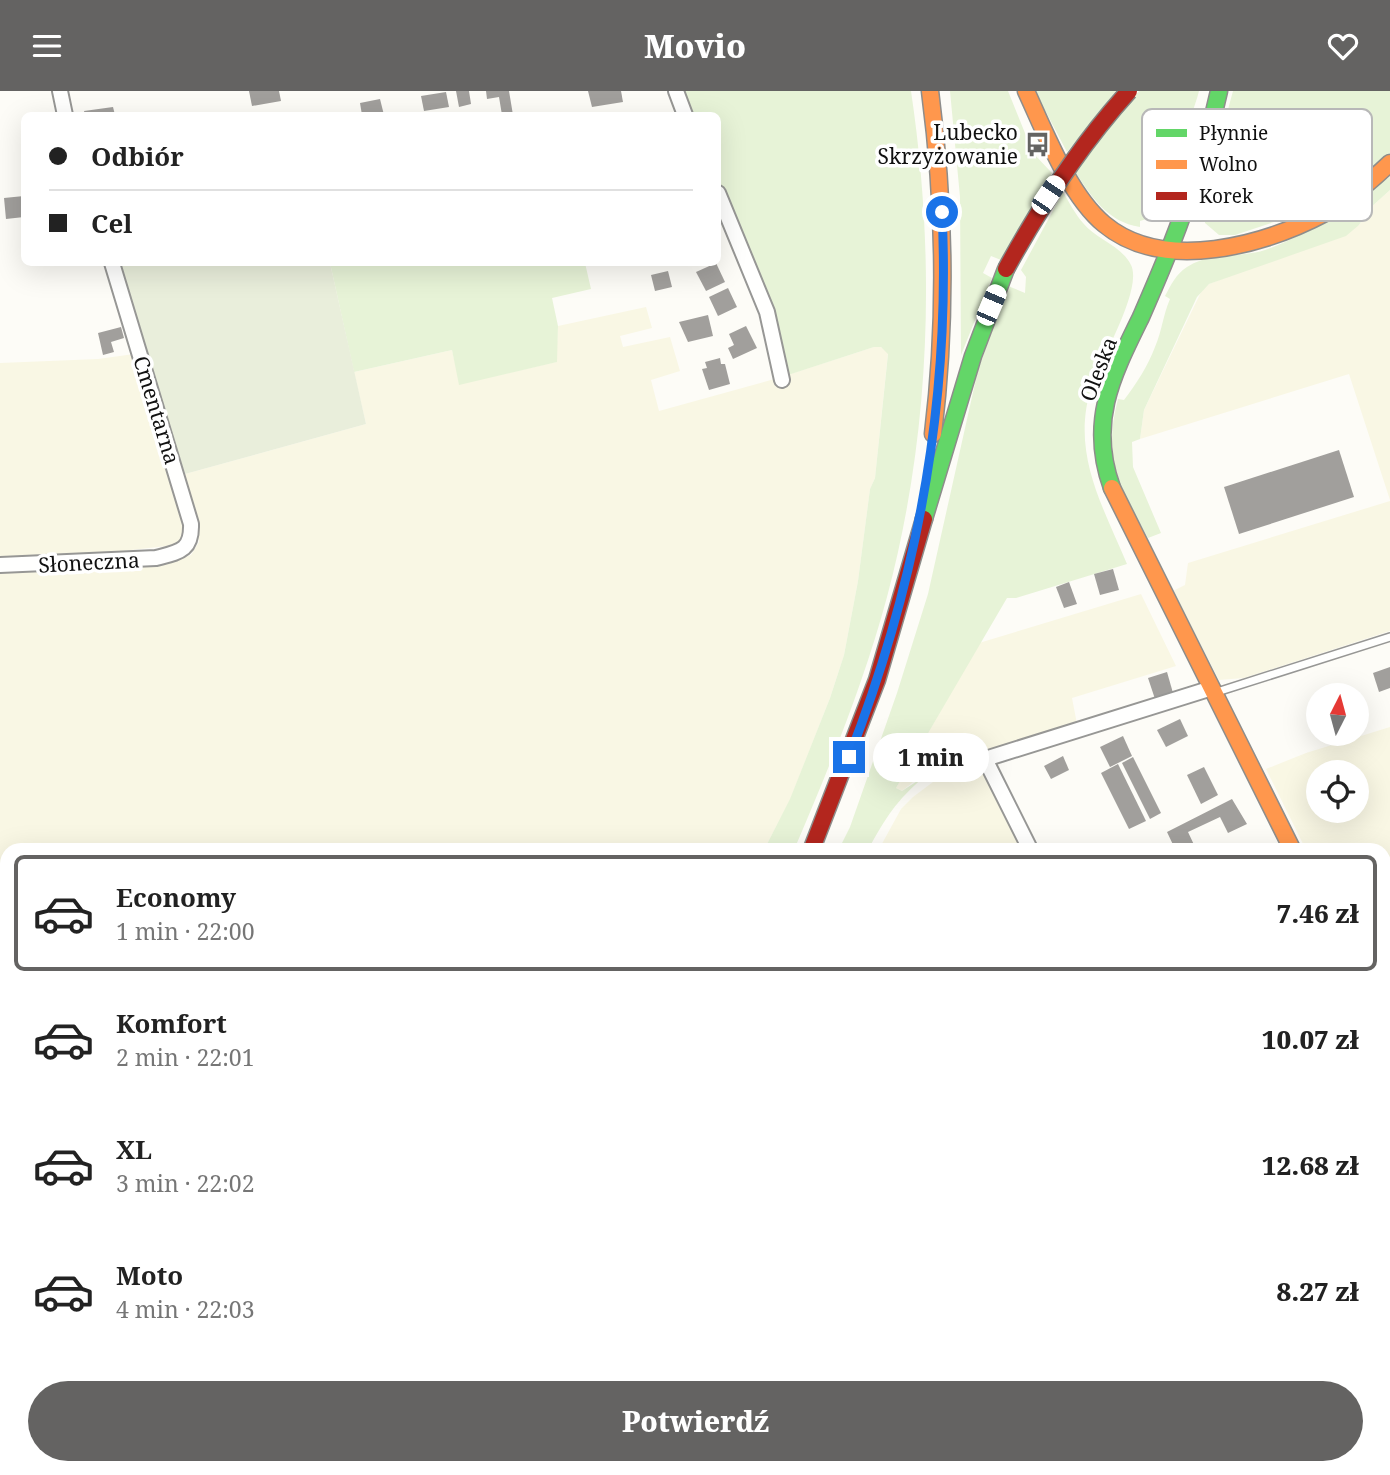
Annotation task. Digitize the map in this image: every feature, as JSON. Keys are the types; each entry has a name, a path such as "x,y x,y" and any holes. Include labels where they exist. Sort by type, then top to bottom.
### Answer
{"main road":[{"path":"915,546 938,404 942,341 942,224 939,165 930,91"},
{"path":"1026,91 1070,174 1104,223 1134,240 1170,249 1194,250 1262,239 1305,221"},
{"path":"814,843 876,686 959,394 983,323 1006,269 1062,174 1129,91"},
{"name":"Oleska","path":"1214,109 1219,91"},
{"path":"1372,180 1390,163"},
{"name":"Oleska","path":"1180,221 1170,249 1109,387 1102,414 1101,447 1113,491 1289,843"}],"street":[{"path":"60,91 64,112"},
{"path":"676,91 684,112"},
{"path":"721,200 767,312 782,380"},
{"name":"Cmentarna","path":"113,266 191,524 192,538 188,545 177,552"},
{"name":"Słoneczna","path":"0,565 156,558 177,552"},
{"path":"1027,843 985,759 1213,690"}],"lane":[{"path":"1213,690 1390,637"}],"shaded area":[{"path":"1390,190 1390,500 1349,374 1140,439 1144,410 1202,290 1209,284 1359,225 1362,221 1372,221 1372,206"},
{"path":"646,307 652,328 620,336 623,347 670,337 680,371 651,380 659,411 778,378 874,347 881,347 888,353 875,478 870,489 858,581 844,655 790,800 768,843 0,843 0,570 158,562 191,555 199,542 185,474 366,424 354,372 452,350 460,384 556,362 558,326"},
{"path":"134,354 186,529 183,538 178,543 167,546 95,554 0,557 0,363 98,359"},
{"path":"1390,501 1390,631 1244,678 1219,680 1173,591 1185,585 1188,563"},
{"path":"1141,594 1176,666 1072,698 1077,724 918,778 902,791 896,788 979,643"},
{"path":"1390,727 1390,843 1303,843 1266,769 1329,746 1369,746 1369,734"},
{"path":"966,769 982,769 1021,843 882,843 901,809 933,782"}],"green space":[{"path":"681,91 911,91 919,154 926,281 921,409 913,472 902,535 868,661 797,843 768,843 790,799 844,655 858,581 870,489 875,478 888,354 881,347 874,347 785,376 773,311 721,189 721,112 689,112"},
{"path":"950,91 1008,91 1033,153 1052,173 1001,260 991,256 983,273 992,278 961,355 960,197"},
{"path":"1035,91 1116,91 1067,152"},
{"path":"1139,91 1199,91 1193,109 1142,109 1140,227 1109,214 1074,170"},
{"path":"1233,91 1390,91 1390,153 1372,168 1372,109 1228,109"},
{"path":"1390,177 1390,190 1372,206 1372,189"},
{"path":"1063,192 1083,223 1122,253 1131,265 1131,290 1092,385 1086,409 1085,433 1087,455 1099,499 1127,564 1016,598 1007,598 896,788 902,791 925,776 892,810 872,843 842,843 897,693 928,594 978,370 1008,286 1025,293 1026,277 1021,270"},
{"path":"1277,221 1235,235 1219,235 1205,223"},
{"path":"1323,221 1362,221 1346,236 1209,284 1197,297 1144,410 1140,439 1132,442 1133,467 1161,533 1148,538 1116,472 1112,440 1118,399 1124,400 1152,354 1170,299 1165,296 1183,270 1196,262 1265,250"},
{"path":"119,266 331,266 366,424 185,474"},
{"path":"331,266 586,266 591,289 552,298 558,326 557,362 459,385 452,350 354,372"}],"building":[{"path":"249,91 279,91 281,101 252,106"},
{"path":"456,91 469,91 471,104 459,107"},
{"path":"486,91 509,91 512,112 502,112 499,97 487,99"},
{"path":"588,91 621,91 623,102 592,107"},
{"path":"446,92 449,107 424,111 421,96"},
{"path":"380,99 383,112 362,112 360,103"},
{"path":"113,107 114,112 84,112"},
{"path":"21,196 21,217 6,219 4,198"},
{"path":"709,266 717,266 725,282 706,291 696,272"},
{"path":"668,271 672,287 655,291 651,275"},
{"path":"728,288 737,307 718,316 709,297"},
{"path":"708,315 713,336 688,342 679,322"},
{"path":"746,326 757,348 733,359 728,348 734,345 729,334"},
{"path":"121,327 124,338 111,342 114,352 103,355 98,333"},
{"path":"720,358 721,364 725,364 730,384 709,390 702,369 707,368 705,362"},
{"path":"1339,450 1354,497 1239,534 1224,487"},
{"path":"1113,569 1119,590 1100,595 1094,574"},
{"path":"1069,582 1077,604 1064,608 1056,587"},
{"path":"1390,667 1390,688 1379,692 1373,673"},
{"path":"1167,672 1173,693 1155,699 1148,678"},
{"path":"1180,719 1188,736 1166,747 1157,730"},
{"path":"1123,736 1132,756 1110,767 1100,747"},
{"path":"1063,756 1069,770 1051,779 1044,766"},
{"path":"1133,757 1161,813 1150,819 1122,763"},
{"path":"1118,764 1146,821 1129,829 1101,773"},
{"path":"1204,767 1218,795 1201,804 1187,775"},
{"path":"1232,799 1247,824 1228,833 1220,817 1188,832 1193,843 1172,843 1167,832"}],"traffic: fast":[{"path":"1214,109 1219,91"},
{"path":"1112,488 1102,442 1107,400 1121,359 1180,221"},
{"path":"924,519 973,356 1006,269"}],"traffic: slow":[{"path":"930,91 939,177 942,263 941,348 933,434"},
{"path":"1026,91 1059,162 1080,197 1104,224 1128,239 1155,248 1185,251 1215,249 1274,235 1308,221"},
{"path":"1372,179 1390,163"},
{"path":"1112,488 1289,843"}],"traffic: jam":[{"path":"1006,269 1062,176 1129,91"},
{"path":"814,843 877,680 924,519"}],"place":[{"name":"Lubecko Skrzyżowanie","path":"1038,144"}],"route":[{"path":"849,757 880,674 896,621 915,546 929,464 938,404 942,341 942,212"}]}
